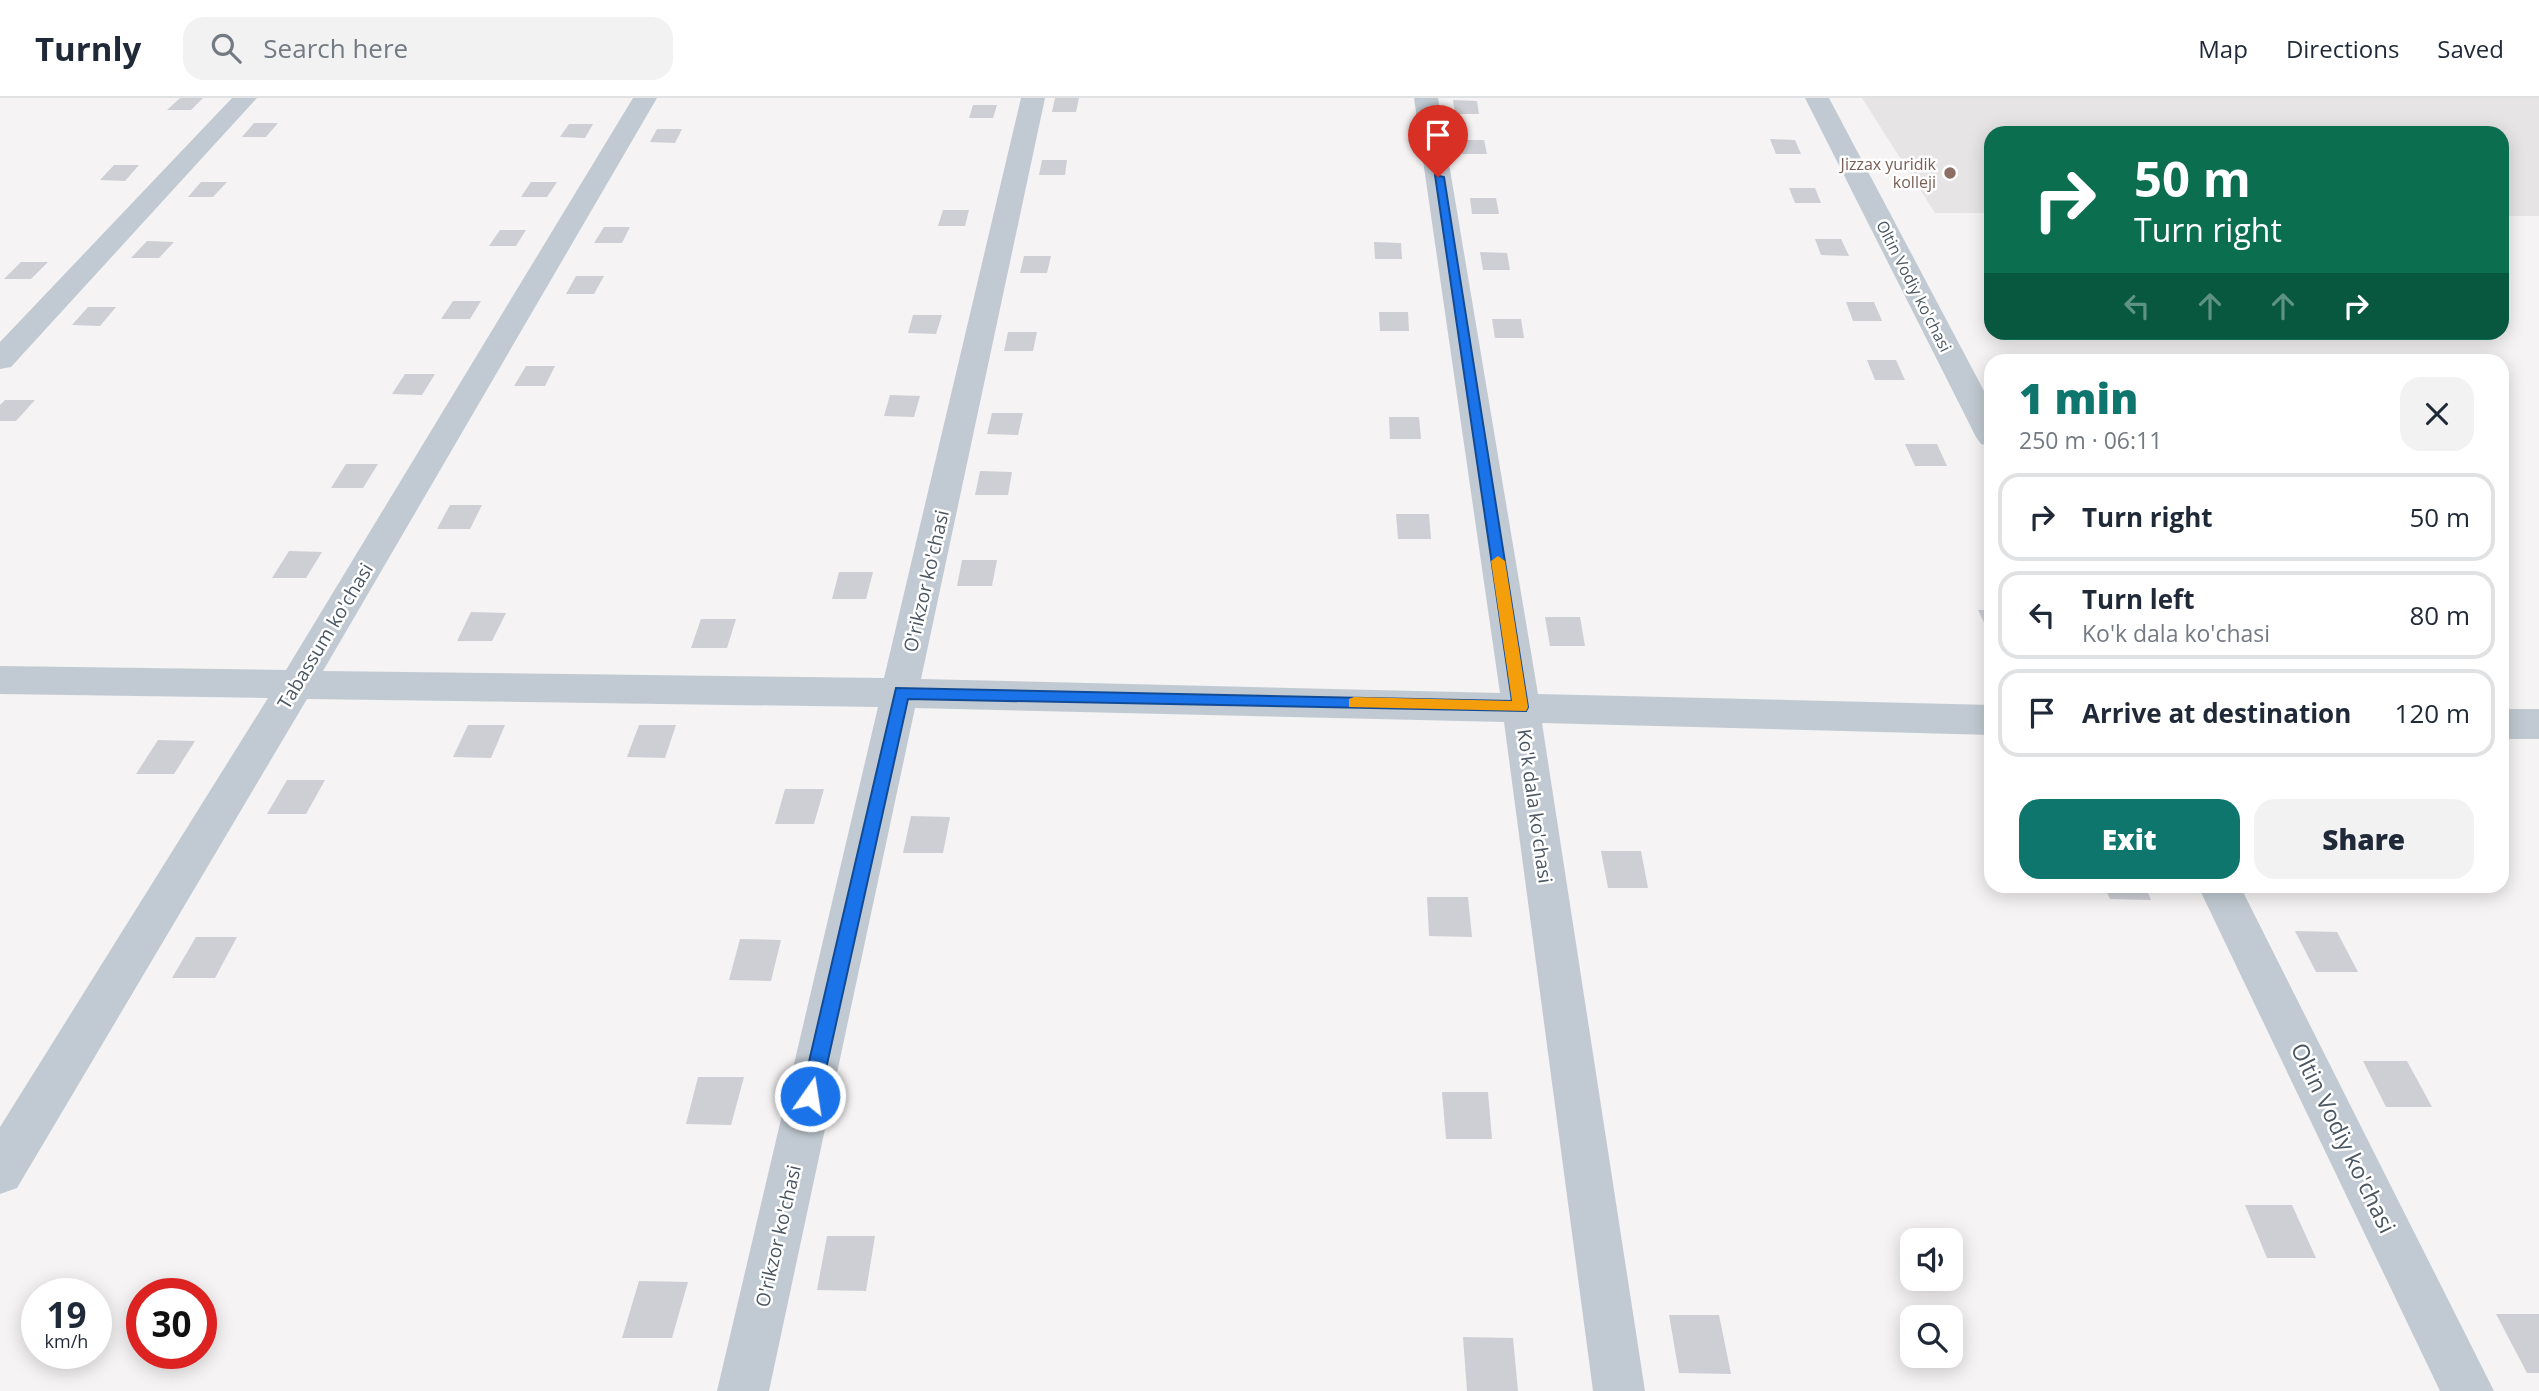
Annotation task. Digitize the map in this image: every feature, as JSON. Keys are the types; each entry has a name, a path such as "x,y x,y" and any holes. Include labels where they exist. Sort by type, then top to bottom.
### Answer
{"street":[{"path":"0,360 246,98"},
{"name":"Tabassum ko'chasi","path":"0,1171 296,685 645,98"},
{"name":"O'rikzor ko'chasi","path":"743,1391 902,692 1033,98"},
{"name":"Ko'k dala ko'chasi","path":"1426,98 1521,707 1619,1391"},
{"name":"Oltin Vodiy ko'chasi","path":"1818,98 1984,421"},
{"path":"0,680 902,692 1984,720"},
{"path":"2509,724 2539,724"},
{"name":"Oltin Vodiy ko'chasi","path":"2222,893 2468,1391"}],"shaded area":[{"name":"Jizzax yuridik kolleji","path":"1862,98 2539,98 2539,216 2509,216 2509,126 1984,126 1984,213 1935,213"}],"building":[{"path":"180,98 203,98 191,110 167,110"},
{"path":"1055,98 1079,98 1076,112 1052,112"},
{"path":"1453,100 1477,101 1479,114 1455,114"},
{"path":"973,105 997,105 993,118 969,118"},
{"path":"254,123 278,123 266,137 242,137"},
{"path":"569,124 593,124 585,138 560,137"},
{"path":"657,129 682,129 675,143 650,142"},
{"path":"1770,139 1795,140 1801,154 1776,154"},
{"path":"1460,140 1484,140 1487,154 1462,154"},
{"path":"1042,160 1067,160 1065,175 1039,175"},
{"path":"114,165 139,165 125,181 100,180"},
{"path":"201,182 227,182 213,197 188,197"},
{"path":"531,182 557,182 547,197 521,197"},
{"path":"1789,188 1815,188 1821,203 1795,203"},
{"path":"1470,198 1496,198 1499,214 1472,214"},
{"path":"943,210 969,210 965,226 938,226"},
{"path":"604,227 630,227 622,243 594,243"},
{"path":"500,230 526,230 516,246 489,246"},
{"path":"1815,239 1841,239 1849,256 1821,255"},
{"path":"147,241 174,242 159,258 131,258"},
{"path":"1374,242 1401,243 1402,259 1375,259"},
{"path":"1480,252 1507,253 1510,270 1483,270"},
{"path":"1024,256 1051,256 1047,273 1020,273"},
{"path":"21,262 48,262 31,279 4,279"},
{"path":"576,276 604,276 594,294 566,294"},
{"path":"453,301 481,301 470,319 441,319"},
{"path":"1846,302 1874,302 1882,321 1853,321"},
{"path":"88,307 116,307 100,326 72,325"},
{"path":"1379,312 1408,312 1409,331 1380,331"},
{"path":"913,315 942,315 936,334 908,333"},
{"path":"1492,319 1521,319 1524,338 1495,338"},
{"path":"1008,332 1037,332 1033,351 1004,351"},
{"path":"1867,360 1896,360 1905,380 1875,380"},
{"path":"526,366 555,366 545,386 514,386"},
{"path":"405,374 435,374 422,395 392,394"},
{"path":"890,395 920,396 914,417 884,416"},
{"path":"5,400 35,400 16,421 0,421 0,405"},
{"path":"992,413 1023,413 1018,435 987,434"},
{"path":"1389,417 1419,417 1421,439 1390,439"},
{"path":"1905,444 1937,444 1947,466 1915,466"},
{"path":"346,464 378,464 363,488 331,488"},
{"path":"980,471 1012,472 1008,495 975,495"},
{"path":"450,505 482,505 470,529 437,529"},
{"path":"1396,514 1429,514 1431,539 1398,539"},
{"path":"289,551 322,552 306,578 272,578"},
{"path":"962,560 997,560 992,586 957,586"},
{"path":"839,572 873,572 866,599 832,599"},
{"path":"1978,610 1984,610 1984,622"},
{"path":"471,612 506,613 492,641 457,641"},
{"path":"1545,617 1580,617 1585,646 1550,646"},
{"path":"701,619 736,619 727,648 691,648"},
{"path":"468,725 505,725 491,758 453,757"},
{"path":"639,725 676,725 665,758 627,757"},
{"path":"158,740 195,741 174,774 136,774"},
{"path":"287,780 325,780 306,814 267,814"},
{"path":"785,789 824,789 814,824 775,824"},
{"path":"911,816 950,817 943,853 903,853"},
{"path":"1601,851 1641,851 1648,888 1608,888"},
{"path":"2107,893 2148,893 2151,900 2110,899"},
{"path":"1427,897 1468,897 1472,937 1429,936"},
{"path":"2295,931 2337,932 2358,972 2316,972"},
{"path":"196,937 237,937 215,978 172,978"},
{"path":"740,939 781,940 771,981 729,980"},
{"path":"2363,1061 2407,1061 2432,1107 2386,1107"},
{"path":"698,1077 744,1077 731,1125 686,1124"},
{"path":"1442,1092 1488,1092 1492,1139 1446,1139"},
{"path":"2245,1205 2292,1205 2316,1258 2267,1258"},
{"path":"827,1236 875,1236 866,1291 817,1290"},
{"path":"639,1281 688,1282 672,1338 622,1338"},
{"path":"2496,1314 2539,1314 2539,1373 2527,1373"},
{"path":"1669,1315 1719,1315 1731,1374 1679,1373"},
{"path":"1463,1337 1513,1338 1518,1391 1467,1391"}],"slow traffic":[{"path":"1354,703 1521,707 1498,561"}],"place":[{"name":"Jizzax yuridik kolleji","path":"1950,173"}],"route":[{"path":"810,1096 902,692 1521,707 1438,177"}]}
